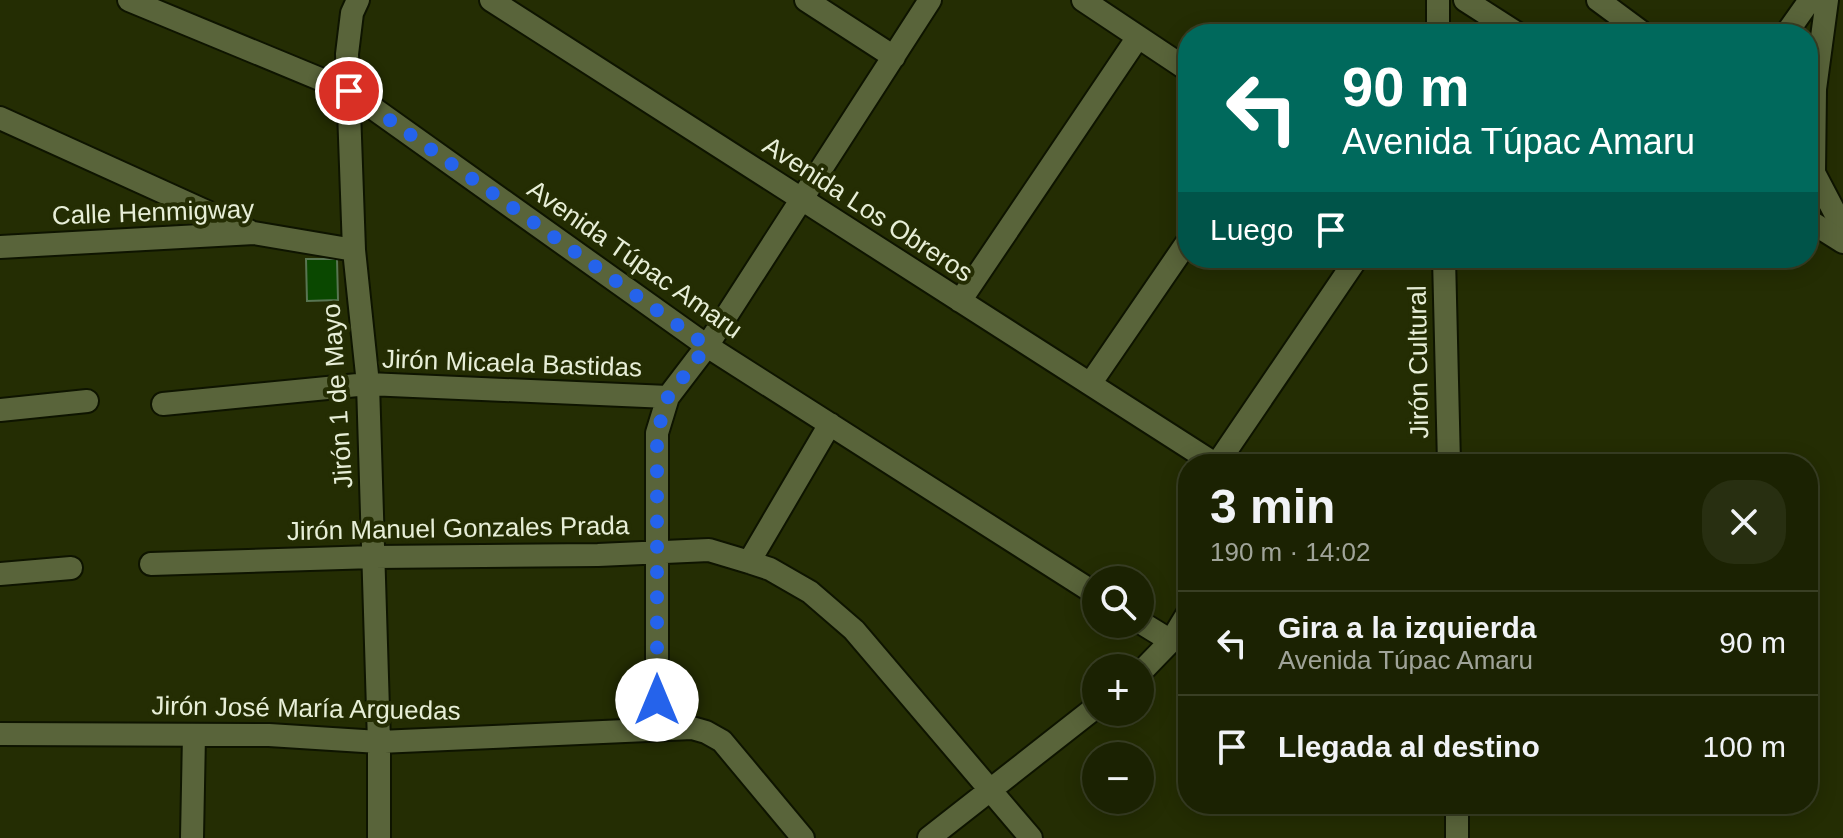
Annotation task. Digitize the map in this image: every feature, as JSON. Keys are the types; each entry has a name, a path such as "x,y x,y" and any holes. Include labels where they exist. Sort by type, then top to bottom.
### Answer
{"street":[{"name":"Avenida Túpac Amaru","path":"129,0 349,91 707,346 1082,585"},
{"name":"Jirón 1 de Mayo","path":"358,0 352,13 347,54 354,250 368,384 379,838"},
{"name":"Avenida Los Obreros","path":"491,0 1200,454"},
{"path":"806,0 894,57"},
{"path":"657,729 657,433 668,397 707,346 930,0"},
{"path":"1083,0 1178,63"},
{"path":"1438,0 1438,24"},
{"path":"1465,0 1502,24"},
{"path":"1598,0 1630,24"},
{"path":"1793,24 1810,0"},
{"path":"1818,67 1827,0"},
{"path":"960,301 1138,37"},
{"path":"0,118 254,233"},
{"path":"1818,183 1843,228"},
{"path":"1818,226 1843,242"},
{"name":"Calle Henmigway","path":"0,247 254,233 354,250"},
{"path":"1090,384 1178,256"},
{"path":"1223,454 1350,268"},
{"name":"Jirón Cultural","path":"1444,268 1449,454"},
{"name":"Jirón Micaela Bastidas","path":"163,404 368,384 668,397"},
{"path":"0,410 87,401"},
{"path":"749,562 830,424"},
{"name":"Jirón Manuel Gonzales Prada","path":"151,564 709,550 749,562 770,569 810,592 854,630 1031,838"},
{"path":"0,574 71,568"},
{"path":"1154,659 1178,629"},
{"path":"1154,631 1171,641"},
{"path":"929,838 1082,718"},
{"name":"Jirón José María Arguedas","path":"0,734 269,735 379,742 692,728 722,741 803,838"},
{"path":"192,838 194,735"},
{"path":"1457,814 1457,838"}],"building":[{"path":"306,259 337,259 338,300 307,301"}],"route":[{"path":"349,91 707,346 668,397 657,433 657,700"}]}
